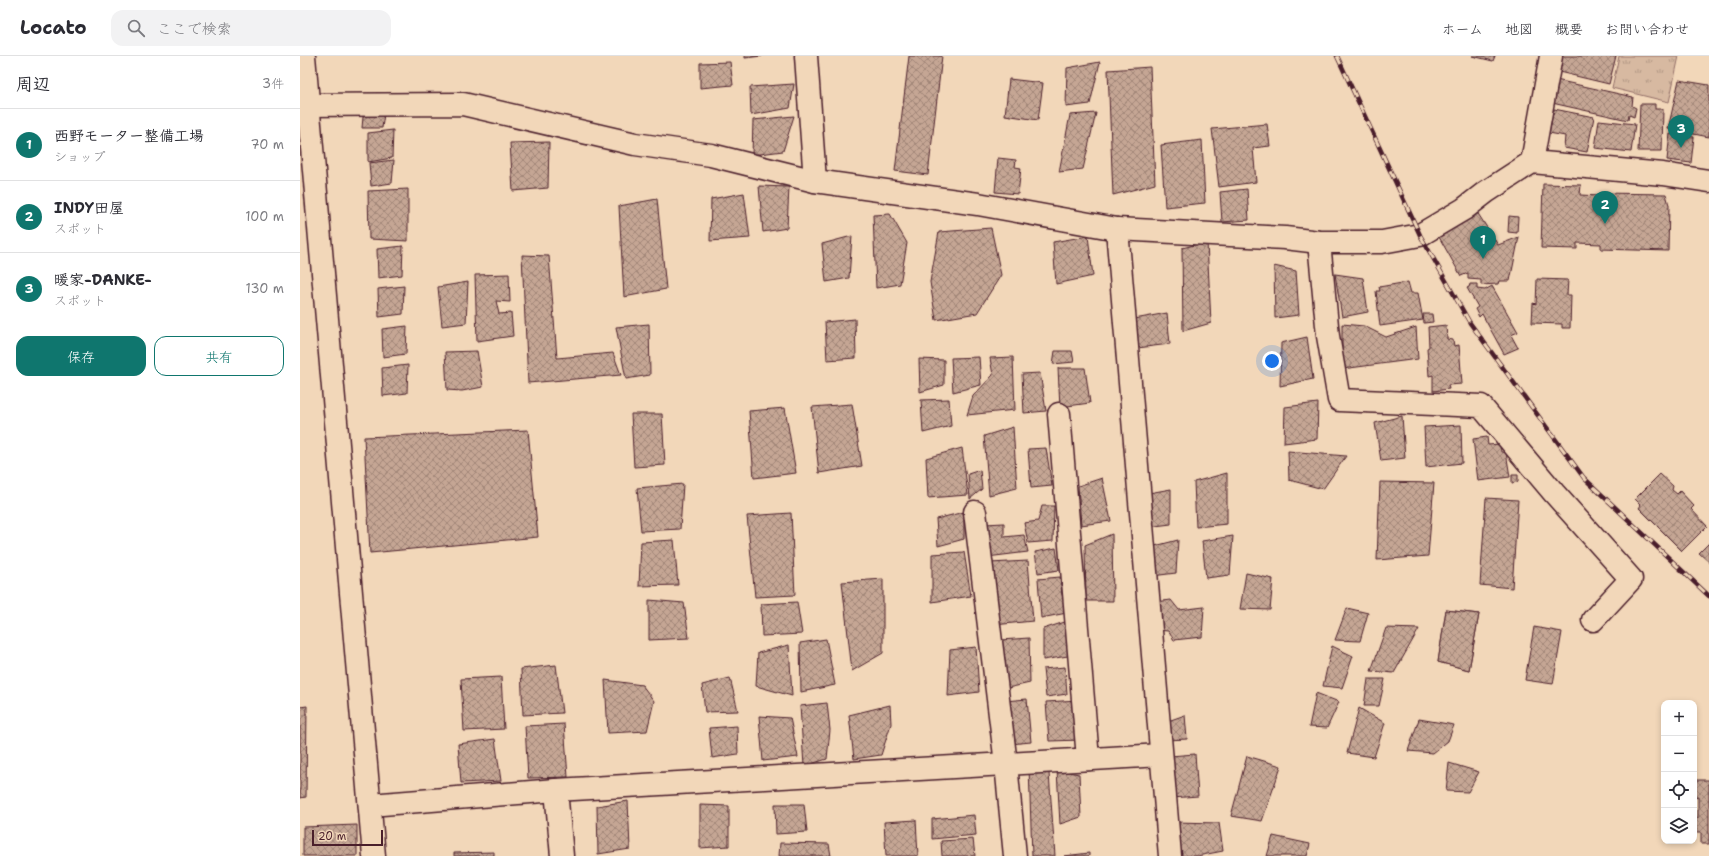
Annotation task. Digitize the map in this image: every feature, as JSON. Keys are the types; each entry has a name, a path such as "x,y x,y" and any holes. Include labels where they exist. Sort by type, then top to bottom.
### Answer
{"street":[{"path":"304,56 305,105 374,856"},
{"path":"806,56 815,181"},
{"path":"1532,162 1551,56"},
{"path":"305,105 463,104 635,144 711,155 815,181 978,204 1117,229 1286,238 1319,242 1382,242 1420,235 1464,210 1486,192 1532,162 1663,174 1709,180"},
{"path":"1117,229 1170,856"},
{"path":"1319,242 1328,336 1339,400 1481,406 1554,493 1631,580 1593,620"},
{"path":"1059,414 1088,759"},
{"path":"975,512 1006,764 1015,856"},
{"path":"370,805 556,790 1162,755"},
{"path":"556,790 562,856"}],"green space":[{"path":"1619,56 1679,56 1669,102 1612,88"}],"building":[{"path":"745,56 762,56 745,58"},
{"path":"909,56 942,56 928,175 895,171"},
{"path":"1472,56 1495,56 1493,61"},
{"path":"1562,56 1616,56 1609,84 1559,72"},
{"path":"730,62 733,85 700,88 700,63"},
{"path":"1100,62 1090,104 1066,107 1067,68"},
{"path":"1150,67 1155,184 1113,195 1108,70"},
{"path":"1009,79 1043,83 1038,120 1005,115"},
{"path":"1556,80 1633,97 1632,106 1636,108 1634,117 1629,115 1628,120 1552,103"},
{"path":"1679,80 1709,85 1709,137 1668,129"},
{"path":"794,84 790,108 751,115 750,87"},
{"path":"1640,104 1655,104 1655,109 1663,109 1662,151 1638,151"},
{"path":"1554,109 1594,117 1587,152 1564,148 1565,136 1549,133"},
{"path":"1096,113 1083,169 1059,172 1070,115"},
{"path":"384,114 382,128 362,128 363,117"},
{"path":"794,116 783,151 752,155 753,120"},
{"path":"1599,120 1635,124 1631,152 1595,148"},
{"path":"1267,124 1270,146 1253,148 1256,182 1219,187 1212,129"},
{"path":"393,130 392,158 368,162 368,133"},
{"path":"1670,134 1694,137 1691,163 1667,160"},
{"path":"1202,140 1205,203 1165,207 1161,145"},
{"path":"549,142 548,188 513,191 510,143"},
{"path":"998,158 1016,160 1015,167 1021,168 1018,194 995,192"},
{"path":"394,160 392,183 371,186 369,163"},
{"path":"1543,184 1581,185 1580,195 1600,196 1600,193 1666,194 1669,205 1668,251 1601,249 1601,244 1577,243 1577,249 1541,248"},
{"path":"759,186 789,187 787,228 763,232"},
{"path":"408,189 408,241 369,239 368,191"},
{"path":"1247,189 1249,220 1222,222 1220,192"},
{"path":"744,193 750,238 710,241 711,199"},
{"path":"657,199 666,289 624,297 619,206"},
{"path":"1477,212 1498,245 1519,237 1510,281 1499,281 1498,284 1481,285 1481,280 1468,279 1468,273 1461,276 1439,237 1466,217"},
{"path":"890,214 907,243 900,284 876,288 873,215"},
{"path":"1509,216 1518,217 1517,233 1508,232"},
{"path":"991,228 1001,275 977,313 936,320 930,282 939,232"},
{"path":"852,236 849,278 826,282 822,244"},
{"path":"1088,236 1093,276 1056,284 1053,242"},
{"path":"1207,242 1211,323 1183,331 1182,248"},
{"path":"403,246 402,275 378,278 377,249"},
{"path":"522,255 549,256 557,358 613,353 621,375 528,383"},
{"path":"1274,266 1296,271 1299,315 1275,318"},
{"path":"509,274 510,302 496,301 499,314 511,313 513,336 477,341 475,275"},
{"path":"1335,274 1363,278 1368,312 1342,317"},
{"path":"1537,279 1568,280 1567,295 1571,295 1570,328 1562,328 1562,324 1532,323 1533,303 1536,304"},
{"path":"468,282 466,323 442,326 438,287"},
{"path":"1408,282 1411,293 1418,293 1423,320 1380,326 1376,291 1380,291 1379,287"},
{"path":"1470,284 1477,284 1477,289 1485,290 1492,286 1518,332 1511,335 1518,348 1504,354 1482,314 1479,317 1475,309 1478,307 1467,288"},
{"path":"404,286 403,314 379,317 378,289"},
{"path":"1167,313 1170,344 1129,349 1129,320"},
{"path":"1423,314 1432,314 1433,322 1424,323"},
{"path":"855,319 856,358 827,360 825,322"},
{"path":"649,324 650,375 626,379 616,327"},
{"path":"1342,324 1364,326 1386,337 1416,327 1418,359 1342,369"},
{"path":"1446,325 1447,339 1453,340 1454,346 1459,345 1462,384 1448,385 1449,389 1433,391 1433,375 1429,376 1427,348 1429,347 1428,327"},
{"path":"407,326 406,354 383,357 382,329"},
{"path":"1307,337 1313,379 1280,386 1281,343"},
{"path":"477,351 483,387 462,391 447,390 445,352"},
{"path":"1055,351 1072,351 1074,362 1053,364"},
{"path":"979,357 981,385 953,392 951,358"},
{"path":"1013,357 1015,410 967,415 973,396 993,375 990,358"},
{"path":"919,359 944,360 944,385 920,392"},
{"path":"408,365 407,393 383,396 382,368"},
{"path":"1058,368 1085,368 1090,403 1060,407"},
{"path":"1040,373 1046,411 1024,413 1022,374"},
{"path":"949,399 951,426 923,433 921,400"},
{"path":"1318,403 1317,439 1284,443 1285,407"},
{"path":"852,404 862,466 819,473 812,407"},
{"path":"785,408 796,473 754,478 749,411"},
{"path":"631,414 662,414 665,465 634,467"},
{"path":"1402,416 1405,458 1381,461 1375,423"},
{"path":"1461,425 1462,463 1426,467 1424,427"},
{"path":"1013,427 1017,488 989,495 984,436"},
{"path":"528,430 538,537 370,553 364,437"},
{"path":"1487,437 1488,445 1500,444 1501,452 1506,452 1510,477 1478,481 1473,439"},
{"path":"962,448 968,495 928,498 926,458"},
{"path":"1046,448 1052,486 1031,488 1028,449"},
{"path":"1288,451 1346,456 1323,489 1289,480"},
{"path":"980,470 982,489 970,499 968,474"},
{"path":"1227,473 1227,524 1196,527 1194,482"},
{"path":"1660,474 1673,486 1672,490 1677,494 1680,491 1694,506 1691,509 1707,526 1682,551 1639,508 1641,505 1635,499"},
{"path":"1512,475 1518,475 1518,482 1512,483"},
{"path":"1102,478 1111,521 1081,525 1078,486"},
{"path":"1380,482 1434,483 1428,556 1377,560"},
{"path":"683,484 680,529 641,531 637,488"},
{"path":"1171,489 1171,524 1147,527 1149,493"},
{"path":"1486,498 1518,500 1512,588 1480,585"},
{"path":"1042,506 1054,506 1053,541 1028,543 1024,523 1038,521"},
{"path":"964,512 964,539 938,546 936,519"},
{"path":"791,513 795,595 755,597 747,516"},
{"path":"1004,523 1004,537 1024,535 1028,552 987,557 985,524"},
{"path":"1112,534 1113,601 1086,601 1085,545"},
{"path":"1233,536 1230,575 1206,578 1202,541"},
{"path":"674,540 678,585 639,586 641,542"},
{"path":"1178,540 1176,573 1152,576 1151,547"},
{"path":"1709,543 1709,562 1699,553"},
{"path":"1056,548 1059,570 1038,573 1035,552"},
{"path":"964,552 971,596 932,602 932,554"},
{"path":"1028,561 1033,621 994,625 990,563"},
{"path":"1246,573 1273,579 1270,610 1240,609"},
{"path":"1060,577 1062,595 1072,612 1041,618 1038,579"},
{"path":"883,579 883,653 852,671 842,582"},
{"path":"649,600 684,603 689,638 649,640"},
{"path":"1171,600 1179,610 1204,607 1202,637 1174,640 1168,631 1157,630 1156,602"},
{"path":"797,602 802,634 762,636 761,604"},
{"path":"1347,608 1368,613 1360,641 1335,640"},
{"path":"1446,610 1479,614 1469,670 1438,662"},
{"path":"1446,610 1479,614 1469,670 1438,662"},
{"path":"1071,620 1074,655 1043,660 1043,629"},
{"path":"1534,627 1562,632 1553,684 1525,680"},
{"path":"1386,628 1419,629 1394,673 1371,671"},
{"path":"1029,638 1030,683 1003,689 1001,640"},
{"path":"826,639 835,685 801,692 800,643"},
{"path":"789,645 792,696 756,686 758,653"},
{"path":"1332,646 1353,656 1342,688 1323,686"},
{"path":"976,647 979,692 948,696 950,650"},
{"path":"556,665 562,713 523,715 521,669"},
{"path":"1065,667 1067,694 1046,697 1043,669"},
{"path":"501,677 504,729 464,731 461,679"},
{"path":"730,678 738,711 705,712 702,685"},
{"path":"1368,679 1385,679 1379,706 1364,706"},
{"path":"605,680 642,685 654,701 647,731 608,733"},
{"path":"1316,693 1339,702 1327,728 1309,727"},
{"path":"1027,699 1031,742 1010,744 1005,701"},
{"path":"1078,700 1082,740 1049,741 1046,702"},
{"path":"827,703 830,730 827,759 804,766 800,706"},
{"path":"890,705 891,724 881,755 854,759 849,715"},
{"path":"307,706 306,797 300,798 300,707"},
{"path":"1359,708 1385,723 1374,757 1347,753"},
{"path":"1185,715 1187,739 1167,740 1168,721"},
{"path":"759,716 790,718 798,757 763,761"},
{"path":"1419,719 1454,725 1448,741 1433,753 1408,751"},
{"path":"564,724 568,777 528,778 525,726"},
{"path":"737,726 738,754 712,758 709,728"},
{"path":"495,739 501,781 461,783 458,744"},
{"path":"1195,754 1198,796 1172,798 1170,756"},
{"path":"1247,756 1281,766 1262,821 1231,816"},
{"path":"1449,763 1479,772 1468,792 1446,791"},
{"path":"1029,767 1049,773 1055,856 1032,856"},
{"path":"1057,770 1079,774 1081,817 1060,824"},
{"path":"1697,780 1709,780 1709,844 1701,844 1701,832 1697,832"},
{"path":"628,801 630,849 598,854 597,806"},
{"path":"775,804 804,804 807,832 776,834"},
{"path":"700,805 729,806 729,846 700,848"},
{"path":"974,815 976,835 932,839 932,819"},
{"path":"916,820 918,856 886,856 884,822"},
{"path":"1174,822 1219,823 1223,851 1197,856 1175,856"},
{"path":"357,825 357,856 303,856 303,827"},
{"path":"1273,836 1310,844 1307,856 1267,856"},
{"path":"973,839 975,856 942,856 941,841"},
{"path":"780,843 829,844 831,856 779,856"},
{"path":"494,852 494,856 454,856 454,853"},
{"path":"1089,853 1089,856 1064,856"}],"railway":[{"path":"1337,56 1420,235 1470,323 1584,478 1709,596"}],"place":[{"name":"暖家-DANKE-","path":"1681,148"},
{"name":"INDY田屋","path":"1605,224"},
{"name":"西野モーター整備工場","path":"1483,259"}]}
